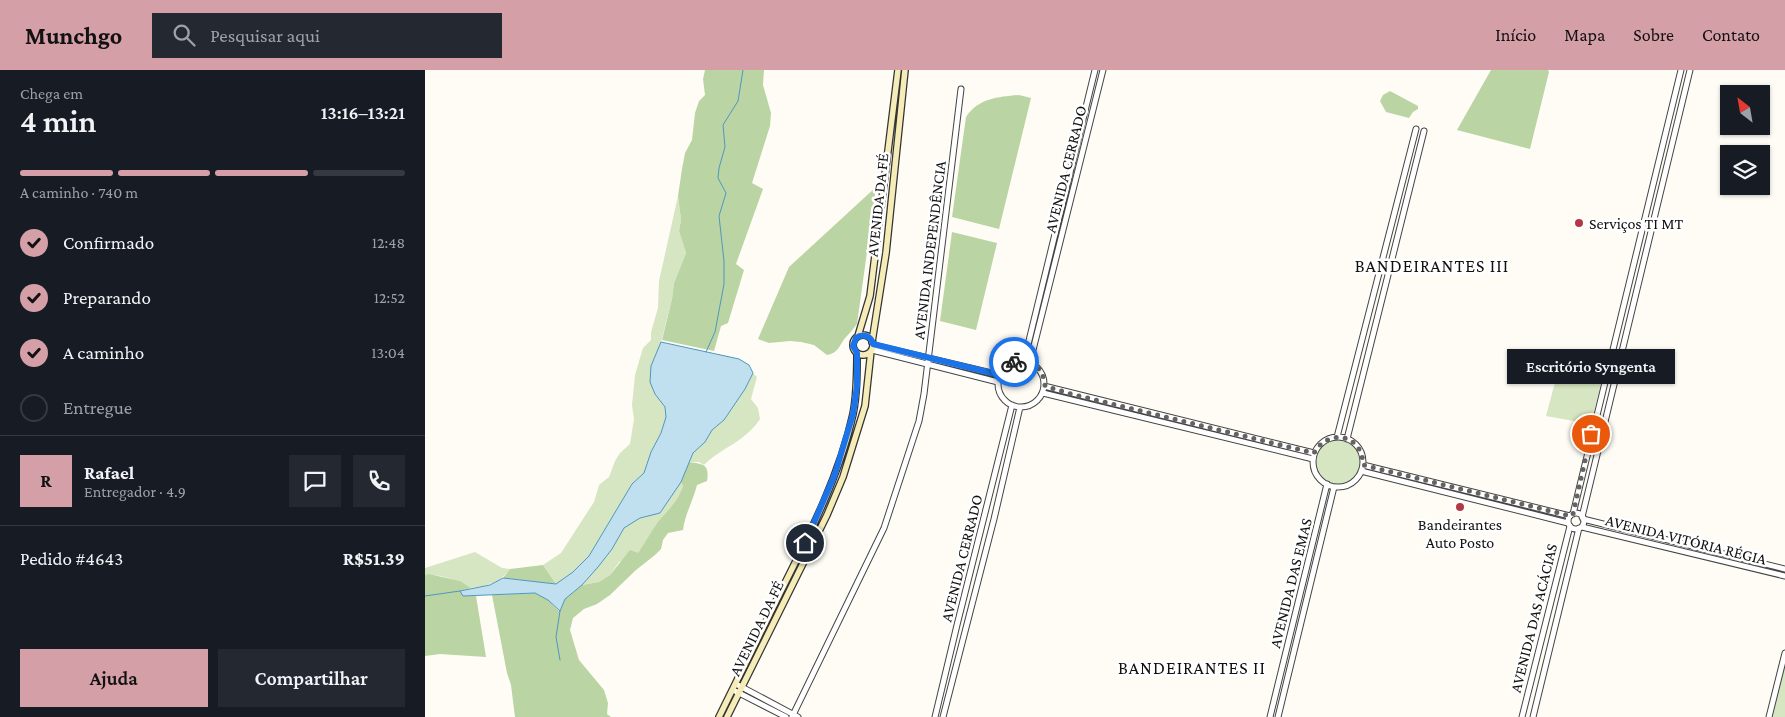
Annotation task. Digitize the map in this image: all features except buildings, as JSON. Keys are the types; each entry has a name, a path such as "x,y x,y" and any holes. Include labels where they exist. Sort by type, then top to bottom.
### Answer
{"main road":[{"name":"AVENIDA DA FÉ","path":"858,336 870,296 898,70"},
{"name":"AVENIDA DA FÉ","path":"727,717 827,515 843,477 865,406 886,253 905,70"},
{"path":"858,336 867,336 872,347 864,355 857,353 853,343 858,336"},
{"name":"AVENIDA DA FÉ","path":"719,717 796,561 835,474 853,414 857,386 857,353"}],"street":[{"name":"AVENIDA CERRADO","path":"1027,362 1095,70"},
{"name":"AVENIDA CERRADO","path":"1027,362 1103,70"},
{"path":"1569,524 1681,70"},
{"path":"1362,468 1569,524 1575,529 1581,527 1691,70"},
{"name":"AVENIDA INDEPENDÊNCIA","path":"794,716 884,528 919,421 925,394 961,89"},
{"path":"1337,437 1416,129"},
{"path":"1347,439 1424,131"},
{"path":"872,347 1000,375"},
{"path":"928,360 998,382"},
{"path":"1016,361 1027,362 1040,370 1045,386 1043,393 1033,404 1020,407 1012,405 1001,396 998,382 1000,375 1008,365 1016,361"},
{"path":"1045,386 1314,453"},
{"path":"1043,393 1313,459"},
{"name":"AVENIDA CERRADO","path":"935,717 1012,405"},
{"name":"AVENIDA CERRADO","path":"943,717 994,519 1020,407"},
{"path":"1337,437 1347,439 1356,445 1360,451 1362,468 1353,482 1341,487 1334,487 1327,484 1316,474 1313,459 1314,453 1323,442 1337,437"},
{"path":"1362,468 1572,515 1579,514 1583,518"},
{"name":"AVENIDA DAS EMAS","path":"1270,717 1327,484"},
{"name":"AVENIDA DAS EMAS","path":"1277,717 1334,487"},
{"name":"AVENIDA VITÓRIA RÉGIA","path":"1583,518 1785,569"},
{"name":"AVENIDA DAS ACÁCIAS","path":"1521,717 1569,524"},
{"name":"AVENIDA VITÓRIA RÉGIA","path":"1581,527 1785,576"},
{"name":"AVENIDA DAS ACÁCIAS","path":"1533,717 1581,527"},
{"path":"1769,717 1785,652"},
{"path":"734,687 794,716"},
{"path":"741,690 786,717"}],"green space":[{"path":"705,70 764,70 763,85 771,113 770,126 752,183 763,189 736,264 744,270 728,323 721,326 714,351 662,340 674,283 686,253 679,231 681,220 678,196 685,153 692,140 695,113 699,101 705,95 703,79"},
{"path":"1491,70 1548,70 1549,72 1530,149 1457,130"},
{"path":"1390,91 1418,106 1418,109 1409,118 1386,112 1380,101 1383,95"},
{"path":"1019,95 1031,98 999,229 952,217 966,117 983,102"},
{"path":"876,187 857,324 838,348 827,355 814,345 790,341 769,343 758,339 789,267"},
{"path":"678,196 681,220 679,231 686,253 674,283 661,342 651,366 655,394 665,407 666,417 661,433 651,452 644,473 632,484 589,556 573,572 556,584 543,565 561,553 594,502 599,485 609,477 620,453 630,444 634,419 632,405 635,375 643,348 651,340 651,332 658,308 659,281"},
{"path":"952,232 997,243 976,330 940,321"},
{"path":"1562,356 1605,367 1591,424 1546,416"},
{"path":"753,373 757,377 751,399 758,408 760,419 740,439 718,453 704,465 699,462 688,462 693,453 705,442 712,430 724,420 745,389"},
{"path":"1333,439 1343,439 1357,449 1361,462 1357,475 1351,481 1343,485 1333,485 1319,475 1315,467 1315,457 1325,443"},
{"path":"688,462 704,466 708,475 707,481 697,485 685,518 683,530 668,533 663,540 661,549 655,555 610,595 597,604 584,609 573,618 570,630 579,660 604,690 608,703 607,714 611,717 515,717 511,685 492,595 535,593 548,600 559,611 565,599 582,585 599,582 610,575 630,550 638,553 658,522 678,497 683,486 681,482"},
{"path":"681,482 683,486 680,494 638,553 619,562 610,575 599,582 582,585 612,549 624,528 640,518 660,513"},
{"path":"475,552 502,568 510,569 493,583 471,588 449,578 425,575 425,568"},
{"path":"543,565 556,584 503,578 510,569"},
{"path":"429,574 460,581 471,588 460,591 463,596 476,596 486,657 440,654 425,656 425,575"},
{"path":"1785,663 1785,717 1772,717"}],"water":[{"path":"661,342 739,359 749,365 753,373 745,389 724,420 712,430 705,442 693,453 681,482 660,513 640,518 624,528 612,549 598,567 582,585 565,599 560,611 548,600 535,593 463,596 460,591 490,585 503,578 556,584 573,572 589,556 632,484 644,473 651,452 661,433 666,417 665,407 655,394 650,382 651,366"}],"waterway":[{"path":"706,352 715,332 724,284 724,261 719,216 726,193 718,178 725,147 723,125 738,101 743,70"},
{"path":"425,596 460,591"},
{"path":"560,611 556,637 560,660"}],"way so far":[{"path":"1014,362 1030,362 1040,370 1045,386 1071,394 1314,453 1329,438 1347,439 1351,440 1360,451 1363,465 1571,516 1591,434"}],"place":[{"name":"Serviços TI MT","path":"1579,223"},
{"name":"Escritório Syngenta","path":"1591,434"},
{"name":"Bandeirantes Auto Posto","path":"1460,507"}],"district":[{"name":"BANDEIRANTES III","path":"1432,266"},
{"name":"BANDEIRANTES II","path":"1192,668"}],"route":[{"path":"805,543 835,474 853,414 857,386 857,353 853,343 858,336 869,337 873,344 1000,375 1008,365 1014,362"}]}
